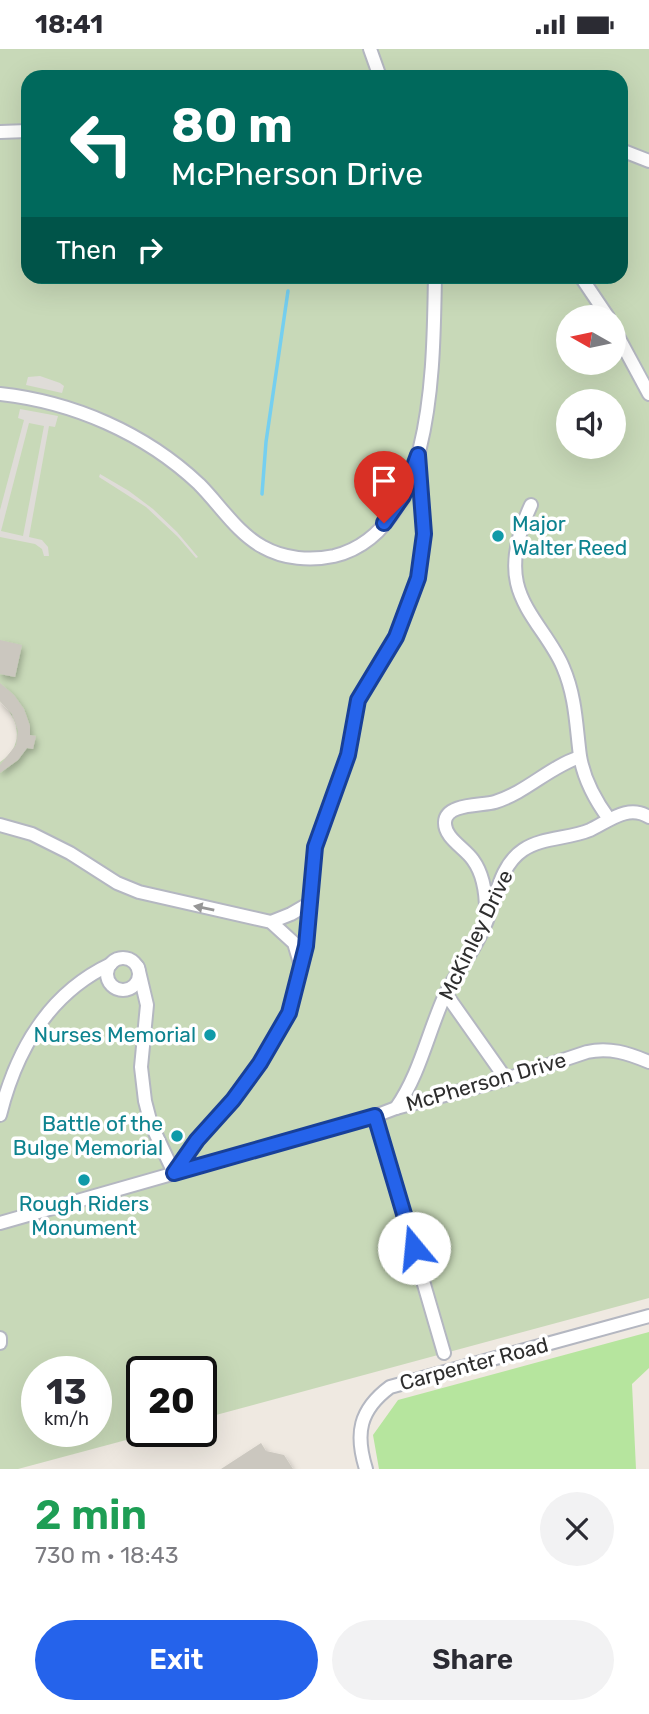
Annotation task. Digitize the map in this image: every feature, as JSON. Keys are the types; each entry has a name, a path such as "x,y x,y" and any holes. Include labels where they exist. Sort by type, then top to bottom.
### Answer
{"street":[{"path":"370,49 378,70"},
{"path":"0,132 21,131"},
{"path":"628,153 649,161"},
{"path":"0,394 69,408 112,425 138,439 190,476 250,539 274,552 312,559 339,555 361,545 382,527 403,496 418,455 431,390 435,284"},
{"path":"586,284 600,305"},
{"path":"626,351 649,394"},
{"path":"0,1115 15,1067 40,1023 56,1003 80,982 114,960 125,958 138,967 147,1006 141,1067 145,1101 151,1124 174,1173 197,1140 233,1100 281,1029 289,1013 306,946 315,847 348,755 358,700 396,637 418,578 424,534 418,455"},
{"path":"531,505 517,550 517,582 526,606 563,667 576,712 580,757 594,799 609,819"},
{"path":"485,926 486,896 483,880 473,860 450,836 446,828 446,818 450,811 455,809 503,800 522,791 565,762 580,757"},
{"name":"McKinley Drive","path":"396,1108 412,1078 446,994 485,926 497,890 515,857 530,845 579,835 625,813 635,812 649,817"},
{"path":"0,825 32,834 70,853 117,883 139,892 271,922 294,943 300,970"},
{"path":"271,922 310,903"},
{"path":"111,964 107,972 108,981 113,987 122,990 130,989 137,983 138,967"},
{"path":"446,994 506,1079"},
{"name":"McPherson Drive","path":"0,1223 396,1108 506,1079 600,1049 614,1050 649,1062"},
{"path":"375,1116 444,1353"},
{"name":"Carpenter Road","path":"366,1469 359,1449 362,1420 378,1396 390,1387 649,1316"}],"green space":[{"path":"0,49 649,49 649,1298 217,1415 217,1356 126,1356 126,1440 112,1444 112,1356 21,1356 21,1447 100,1447 18,1469 0,1469 0,762 8,756 16,740 17,732 12,716 0,701"},
{"path":"649,1332 649,1368 632,1384 636,1469 379,1469 373,1435 398,1400"}],"shaded area":[{"path":"40,376 64,386 62,393 26,385 28,377"},
{"path":"20,409 58,416 55,427 49,426 29,537 42,540 48,547 49,556 44,556 42,549 35,544 0,537 0,510 24,420 18,418","holes":["29,423 44,426 23,536 1,531"]},
{"path":"100,474 153,509 198,557 196,558 146,507 99,477"}],"building":[{"path":"0,640 22,645 15,677 0,674"},
{"path":"0,683 14,695 24,709 30,735 36,736 33,749 27,748 18,760 0,773 0,765 16,745 18,731 12,714 0,701"},
{"path":"261,1443 266,1451 284,1455 293,1469 221,1469"}],"waterway":[{"path":"262,494 266,442 288,291"}],"place":[{"name":"Major Walter Reed","path":"498,536"},
{"name":"Nurses Memorial","path":"210,1035"},
{"name":"Battle of the Bulge Memorial","path":"177,1136"},
{"name":"Rough Riders Monument","path":"84,1180"}],"route":[{"path":"384,523 403,496 418,455 424,534 418,578 396,637 359,695 348,755 315,847 306,946 289,1013 260,1063 233,1100 197,1140 174,1173 375,1116 414,1248"}]}
